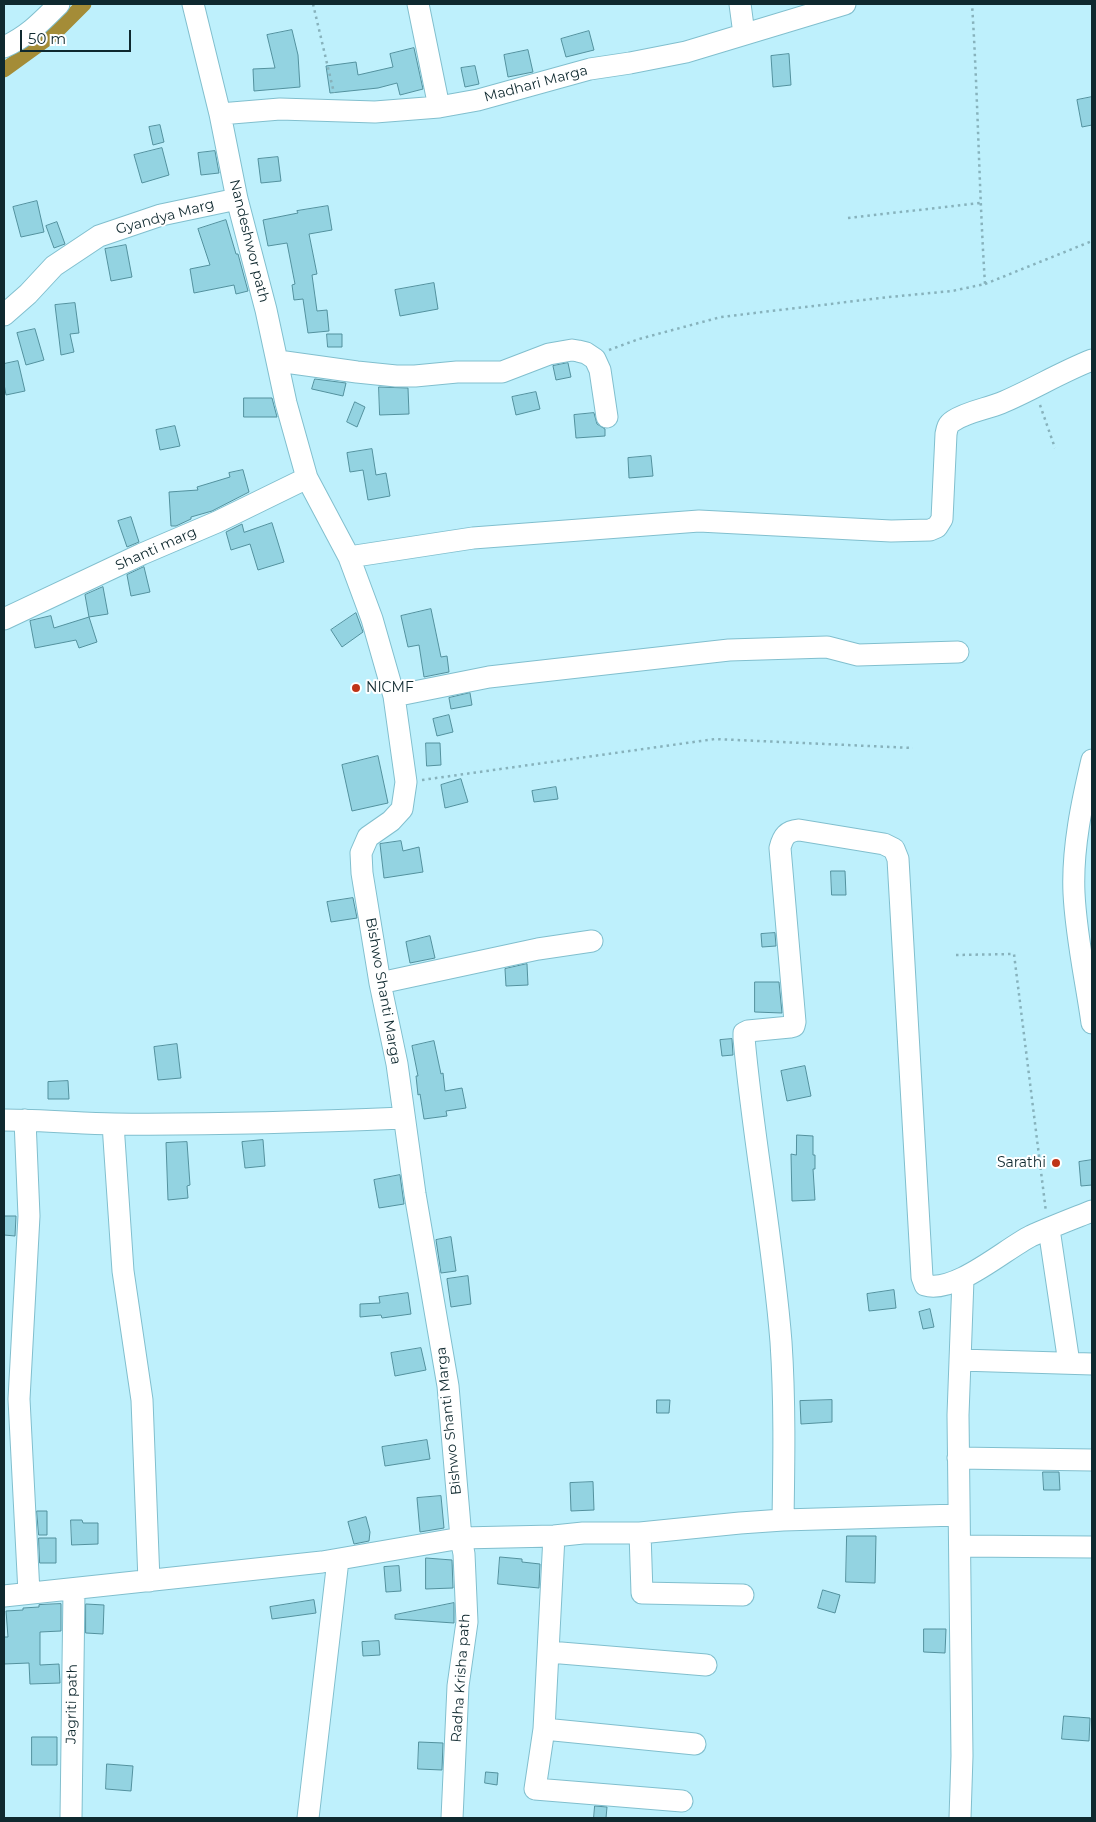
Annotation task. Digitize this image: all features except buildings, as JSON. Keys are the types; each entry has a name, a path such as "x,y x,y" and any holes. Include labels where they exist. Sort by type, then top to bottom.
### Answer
{"street":[{"path":"4,47 36,28 59,4"},
{"name":"Nandeshwor path","path":"193,4 220,114 237,199 266,310 288,411 307,478"},
{"path":"418,4 439,107"},
{"path":"740,4 744,34"},
{"name":"Madhari Marga","path":"220,114 280,108 338,112 375,112 439,107 478,100 590,69 630,64 686,52 845,4"},
{"name":"Gyandya Marg","path":"4,315 28,294 54,266 99,236 161,215 237,199"},
{"path":"278,361 357,372 415,376 457,372 502,372 549,354 572,350 594,357 600,370 607,417"},
{"path":"349,557 473,538 699,521 882,530 930,530 937,527 942,519 948,427 951,422 1000,403 1067,370 1092,360"},
{"name":"Bishwo Shanti Marga","path":"307,478 349,557 372,620 394,696 406,782 402,809 392,821 368,836 361,853 362,873 380,984 397,1064 403,1118 448,1386 461,1538"},
{"name":"Shanti marg","path":"4,618 216,522 307,478"},
{"path":"394,696 489,677 729,650 827,647 848,654 858,655 958,652"},
{"path":"1092,760 1083,796 1077,838 1074,891 1076,921 1092,1023"},
{"path":"783,1520 784,1453 780,1342 744,1033 790,1027 794,1026 795,1022 780,848 782,838 790,831 799,830 884,844 894,849 898,859 922,1277 925,1285 931,1287 963,1279 1030,1237 1092,1211"},
{"path":"380,984 538,949 592,941"},
{"path":"4,1120 113,1124 310,1122 403,1118"},
{"path":"25,1120 29,1216 19,1399 29,1593"},
{"path":"113,1124 123,1271 142,1400 149,1581"},
{"path":"1049,1229 1069,1363"},
{"path":"960,1818 962,1756 958,1458 963,1279"},
{"path":"960,1360 1092,1364"},
{"path":"958,1458 1092,1460"},
{"path":"4,1596 74,1590 338,1560 461,1538 554,1536 583,1532 640,1533 783,1520 958,1515"},
{"path":"640,1533 642,1593 743,1595"},
{"path":"554,1536 544,1729 535,1789 682,1801"},
{"name":"Radha Krisha path","path":"452,1818 458,1686 467,1622 464,1554 461,1538"},
{"path":"960,1546 1092,1547"},
{"path":"308,1818 338,1560"},
{"name":"Jagriti path","path":"71,1818 74,1590"},
{"path":"549,1652 706,1665"},
{"path":"544,1729 695,1744"}],"path":[{"path":"314,4 338,112"},
{"path":"972,4 979,118 980,203 985,284"},
{"path":"848,218 980,203"},
{"path":"594,357 639,339 721,317 952,291 985,284 1092,241"},
{"path":"1034,387 1055,448"},
{"path":"406,782 715,739 913,748"},
{"path":"956,955 1014,954 1049,1229"}],"waterway":[{"path":"4,70 55,33 84,4"}],"place":[{"name":"NICMF","path":"356,688"},
{"name":"Sarathi","path":"1056,1163"}]}
